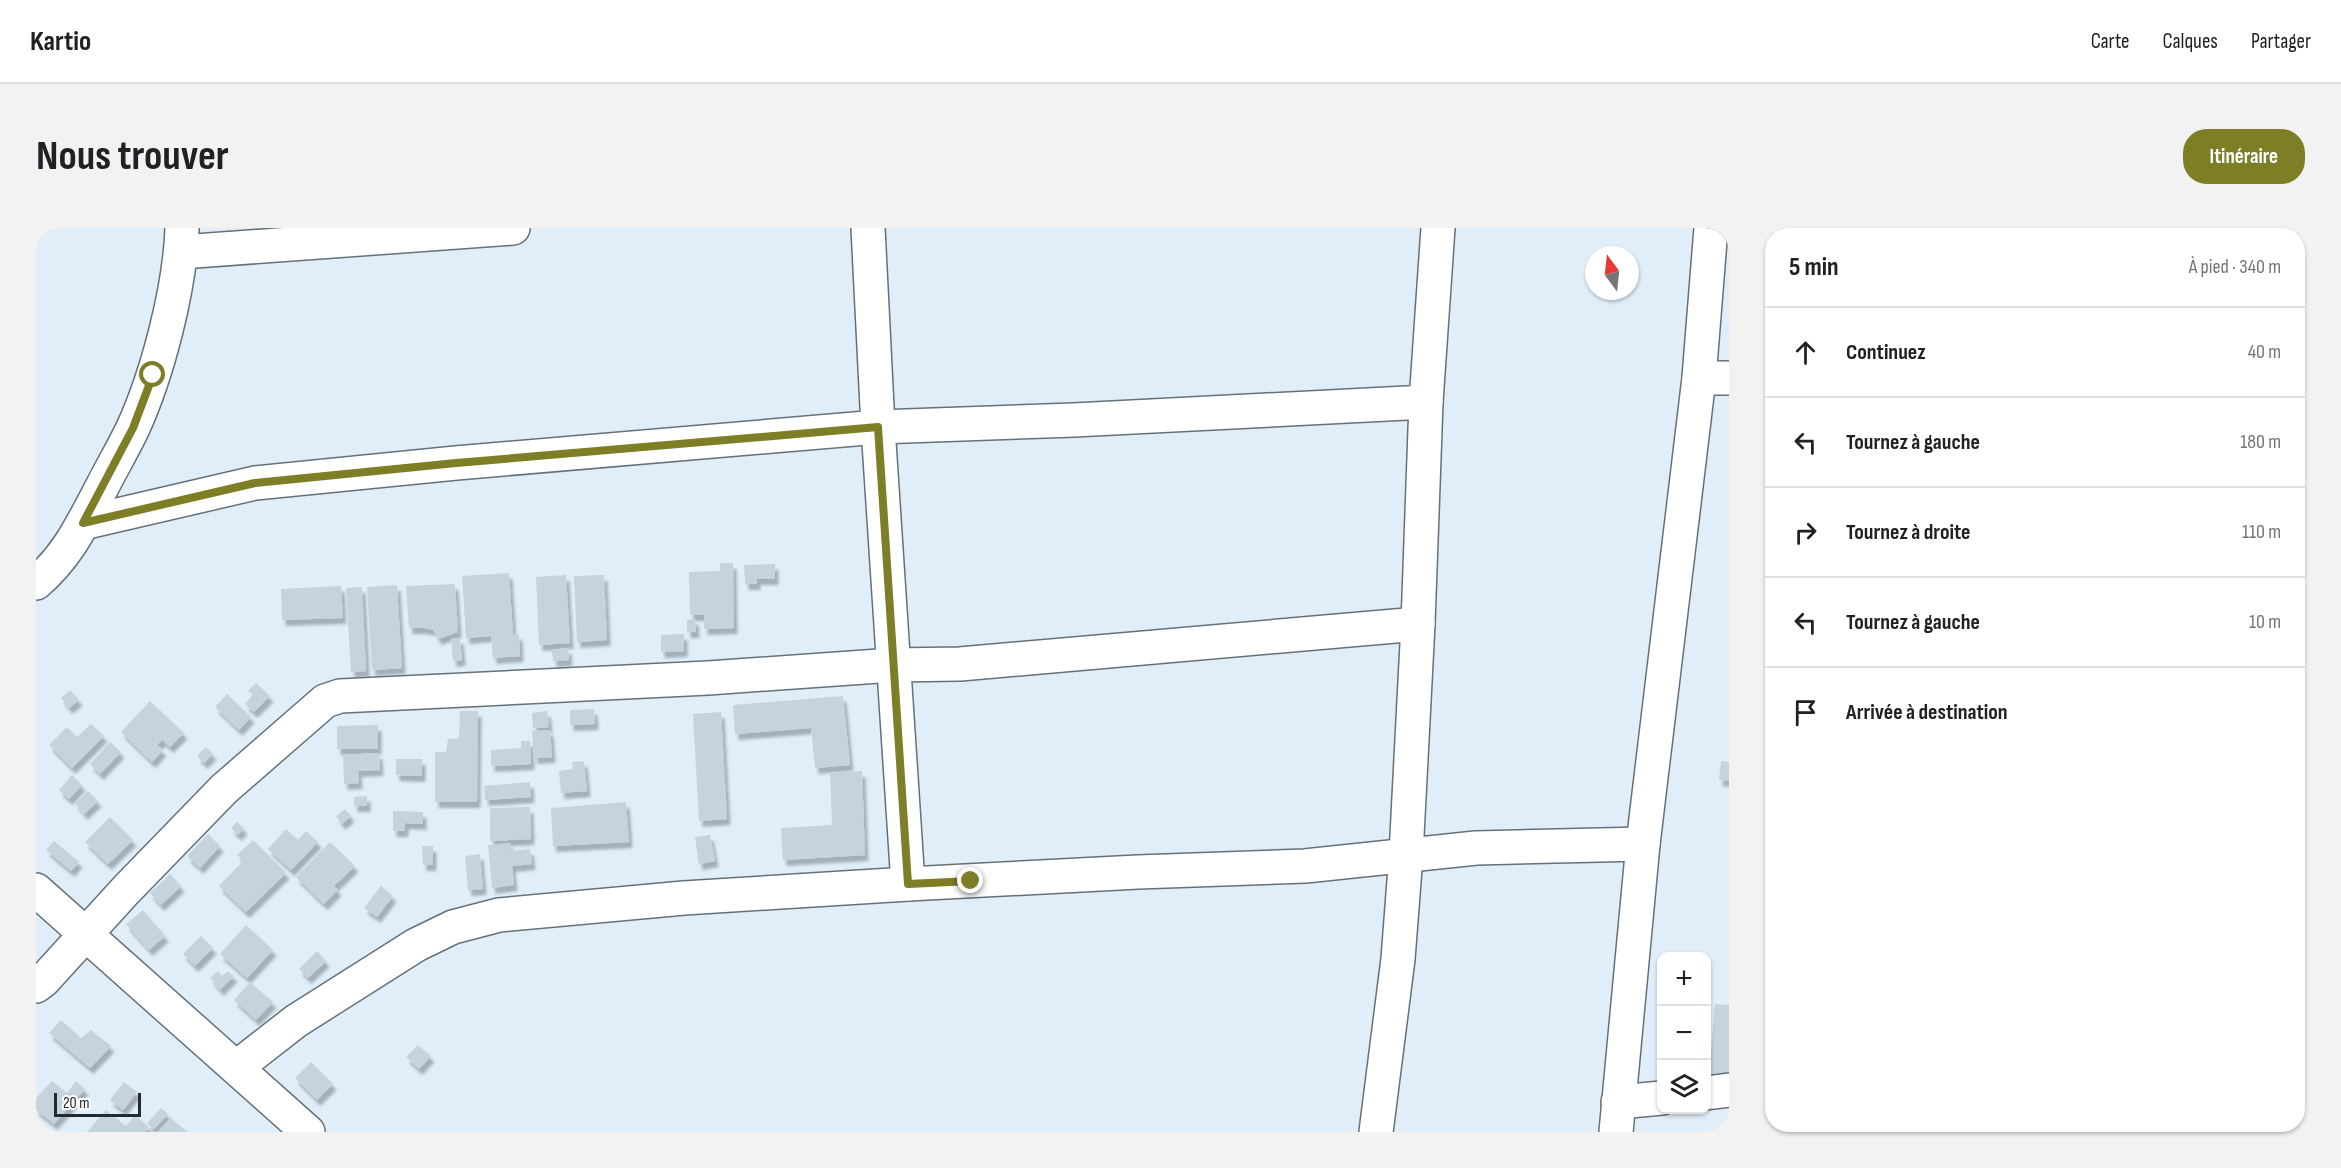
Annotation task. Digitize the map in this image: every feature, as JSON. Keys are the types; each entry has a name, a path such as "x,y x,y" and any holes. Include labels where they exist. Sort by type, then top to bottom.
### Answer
{"street":[{"path":"36,583 65,554 133,428 153,375 182,240 513,228"},
{"path":"868,228 878,427 908,884"},
{"path":"1377,1132 1398,959 1406,855 1426,402 1438,228"},
{"path":"1657,1100 1617,1117 1643,844 1714,378 1711,228"},
{"path":"83,523 255,483 456,463 878,427 1074,420 1426,402"},
{"path":"36,986 45,980 85,933 224,789 317,708 332,698 960,664 1418,624"},
{"path":"237,1067 296,1021 374,970 416,945 453,927 484,918 684,898 1127,872 1305,866 1476,848 1643,844"},
{"path":"36,890 308,1132"},
{"path":"1711,1092 1729,1090"}],"building":[{"path":"720,563 733,563 734,628 704,629 704,615 690,615 689,572 720,571"},
{"path":"775,564 775,579 757,579 757,584 745,584 744,565"},
{"path":"509,573 513,635 519,634 520,656 493,658 491,636 466,638 462,576"},
{"path":"566,575 570,643 539,645 536,577"},
{"path":"604,575 607,640 577,642 574,576"},
{"path":"455,584 458,632 438,639 433,630 409,628 406,586"},
{"path":"397,585 402,668 372,670 367,587"},
{"path":"341,586 343,618 282,620 281,589"},
{"path":"362,587 366,671 351,672 346,588"},
{"path":"695,619 696,632 687,632 687,620"},
{"path":"684,634 684,651 661,652 661,635"},
{"path":"460,638 462,660 453,661 451,639"},
{"path":"568,648 569,660 553,661 552,650"},
{"path":"256,683 270,696 254,712 245,704 253,695 248,691"},
{"path":"70,690 79,700 69,708 61,698"},
{"path":"227,694 251,717 239,730 215,707"},
{"path":"843,696 850,765 815,768 811,728 735,734 733,705"},
{"path":"150,701 184,733 170,747 162,740 157,745 163,750 152,762 121,732"},
{"path":"594,709 595,724 570,725 570,710"},
{"path":"460,711 478,711 477,802 435,802 435,752 446,752 448,739 459,738"},
{"path":"547,711 549,727 533,728 532,713"},
{"path":"721,712 727,819 699,821 693,714"},
{"path":"91,724 104,736 72,768 49,745 67,727 77,737"},
{"path":"378,725 378,749 337,749 337,726"},
{"path":"550,730 552,757 534,758 532,731"},
{"path":"521,741 530,741 531,764 491,766 491,750 521,748"},
{"path":"110,742 121,752 100,774 90,764"},
{"path":"206,747 213,754 204,763 197,756"},
{"path":"379,753 380,770 358,771 359,783 344,784 343,755"},
{"path":"396,759 422,759 422,776 396,775"},
{"path":"584,761 587,791 561,793 559,771 573,769 572,762"},
{"path":"1721,761 1729,762 1729,781 1719,780"},
{"path":"862,771 865,855 783,860 781,828 832,825 830,773"},
{"path":"72,775 82,785 69,799 59,790"},
{"path":"530,782 531,797 485,800 484,786"},
{"path":"88,791 98,801 84,814 75,803"},
{"path":"367,796 367,806 354,806 354,797"},
{"path":"626,802 629,842 553,846 551,808"},
{"path":"530,807 531,839 490,841 490,808"},
{"path":"345,809 351,816 342,824 336,816"},
{"path":"393,811 423,812 423,824 405,823 405,831 393,831"},
{"path":"110,817 133,840 108,864 85,842"},
{"path":"237,822 244,828 238,835 231,828"},
{"path":"286,829 298,840 306,831 318,842 291,870 268,849"},
{"path":"208,834 220,846 200,868 187,856"},
{"path":"710,835 715,861 699,864 695,837"},
{"path":"253,840 286,873 246,912 219,886 243,861 237,855"},
{"path":"54,841 79,862 71,871 46,850"},
{"path":"330,842 355,866 334,886 338,890 324,904 296,877"},
{"path":"510,843 511,851 530,849 532,864 512,866 514,885 492,888 488,845"},
{"path":"422,846 433,846 433,865 423,865"},
{"path":"480,854 483,889 468,890 465,856"},
{"path":"170,874 181,886 161,905 150,893"},
{"path":"381,886 393,896 377,917 364,908"},
{"path":"143,910 165,936 149,950 126,924"},
{"path":"246,925 273,950 247,978 220,954"},
{"path":"201,936 213,948 195,966 183,954"},
{"path":"317,951 326,961 308,978 299,969"},
{"path":"218,971 222,976 228,971 234,976 220,990 210,978"},
{"path":"250,982 273,1002 256,1020 234,1000"},
{"path":"1715,1004 1729,1005 1729,1088 1711,1075"},
{"path":"61,1020 81,1038 91,1030 111,1046 90,1068 49,1033"},
{"path":"418,1045 431,1056 419,1069 406,1057"},
{"path":"311,1062 333,1084 317,1100 295,1078"},
{"path":"52,1081 67,1093 76,1081 85,1089 54,1124 36,1110 36,1098"},
{"path":"124,1082 137,1092 123,1110 110,1100"},
{"path":"161,1108 168,1114 154,1129 147,1123"},
{"path":"106,1110 126,1126 135,1115 149,1127 145,1132 87,1132"},
{"path":"171,1118 187,1132 158,1132"}],"route":[{"path":"153,375 133,428 83,523 255,483 456,463 878,427 908,884 971,881"}]}
